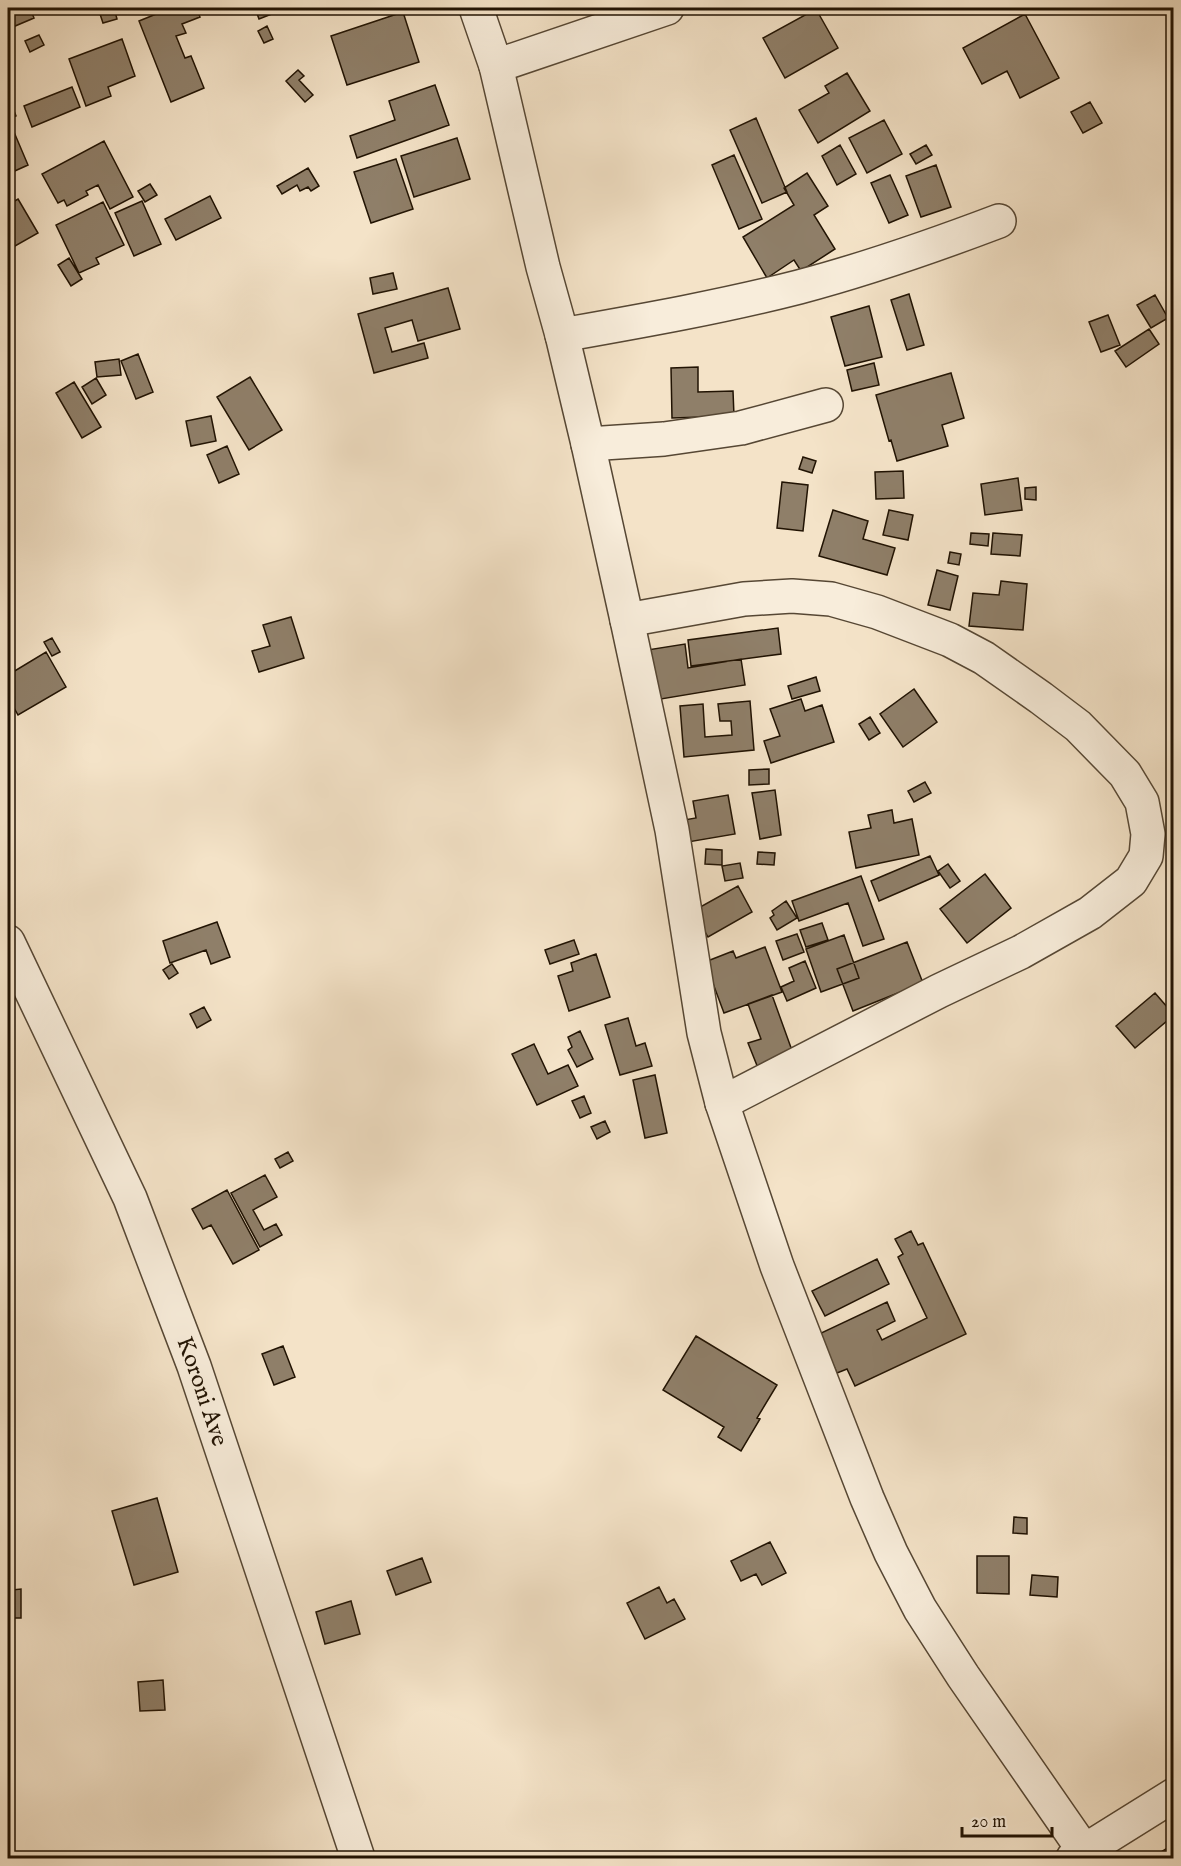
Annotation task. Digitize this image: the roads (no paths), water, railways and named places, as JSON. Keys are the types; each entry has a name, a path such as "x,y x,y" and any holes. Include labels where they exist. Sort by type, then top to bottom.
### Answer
{"street":[{"path":"476,8 496,66 543,267 588,444 672,830 704,1033 722,1103 777,1266 867,1498 891,1553 920,1609 1082,1856 1173,1795"},
{"path":"496,66 667,8"},
{"path":"562,335 799,287 907,255 999,221"},
{"path":"588,444 664,439 741,428 825,405"},
{"path":"627,620 744,599 792,596 831,599 878,612 950,640 984,658 1041,698 1078,726 1125,774 1142,802 1148,834 1146,856 1131,881 1090,913 1021,952 939,991 722,1103"},
{"name":"Koroni Ave","path":"8,942 130,1198 194,1366 358,1858"}]}
